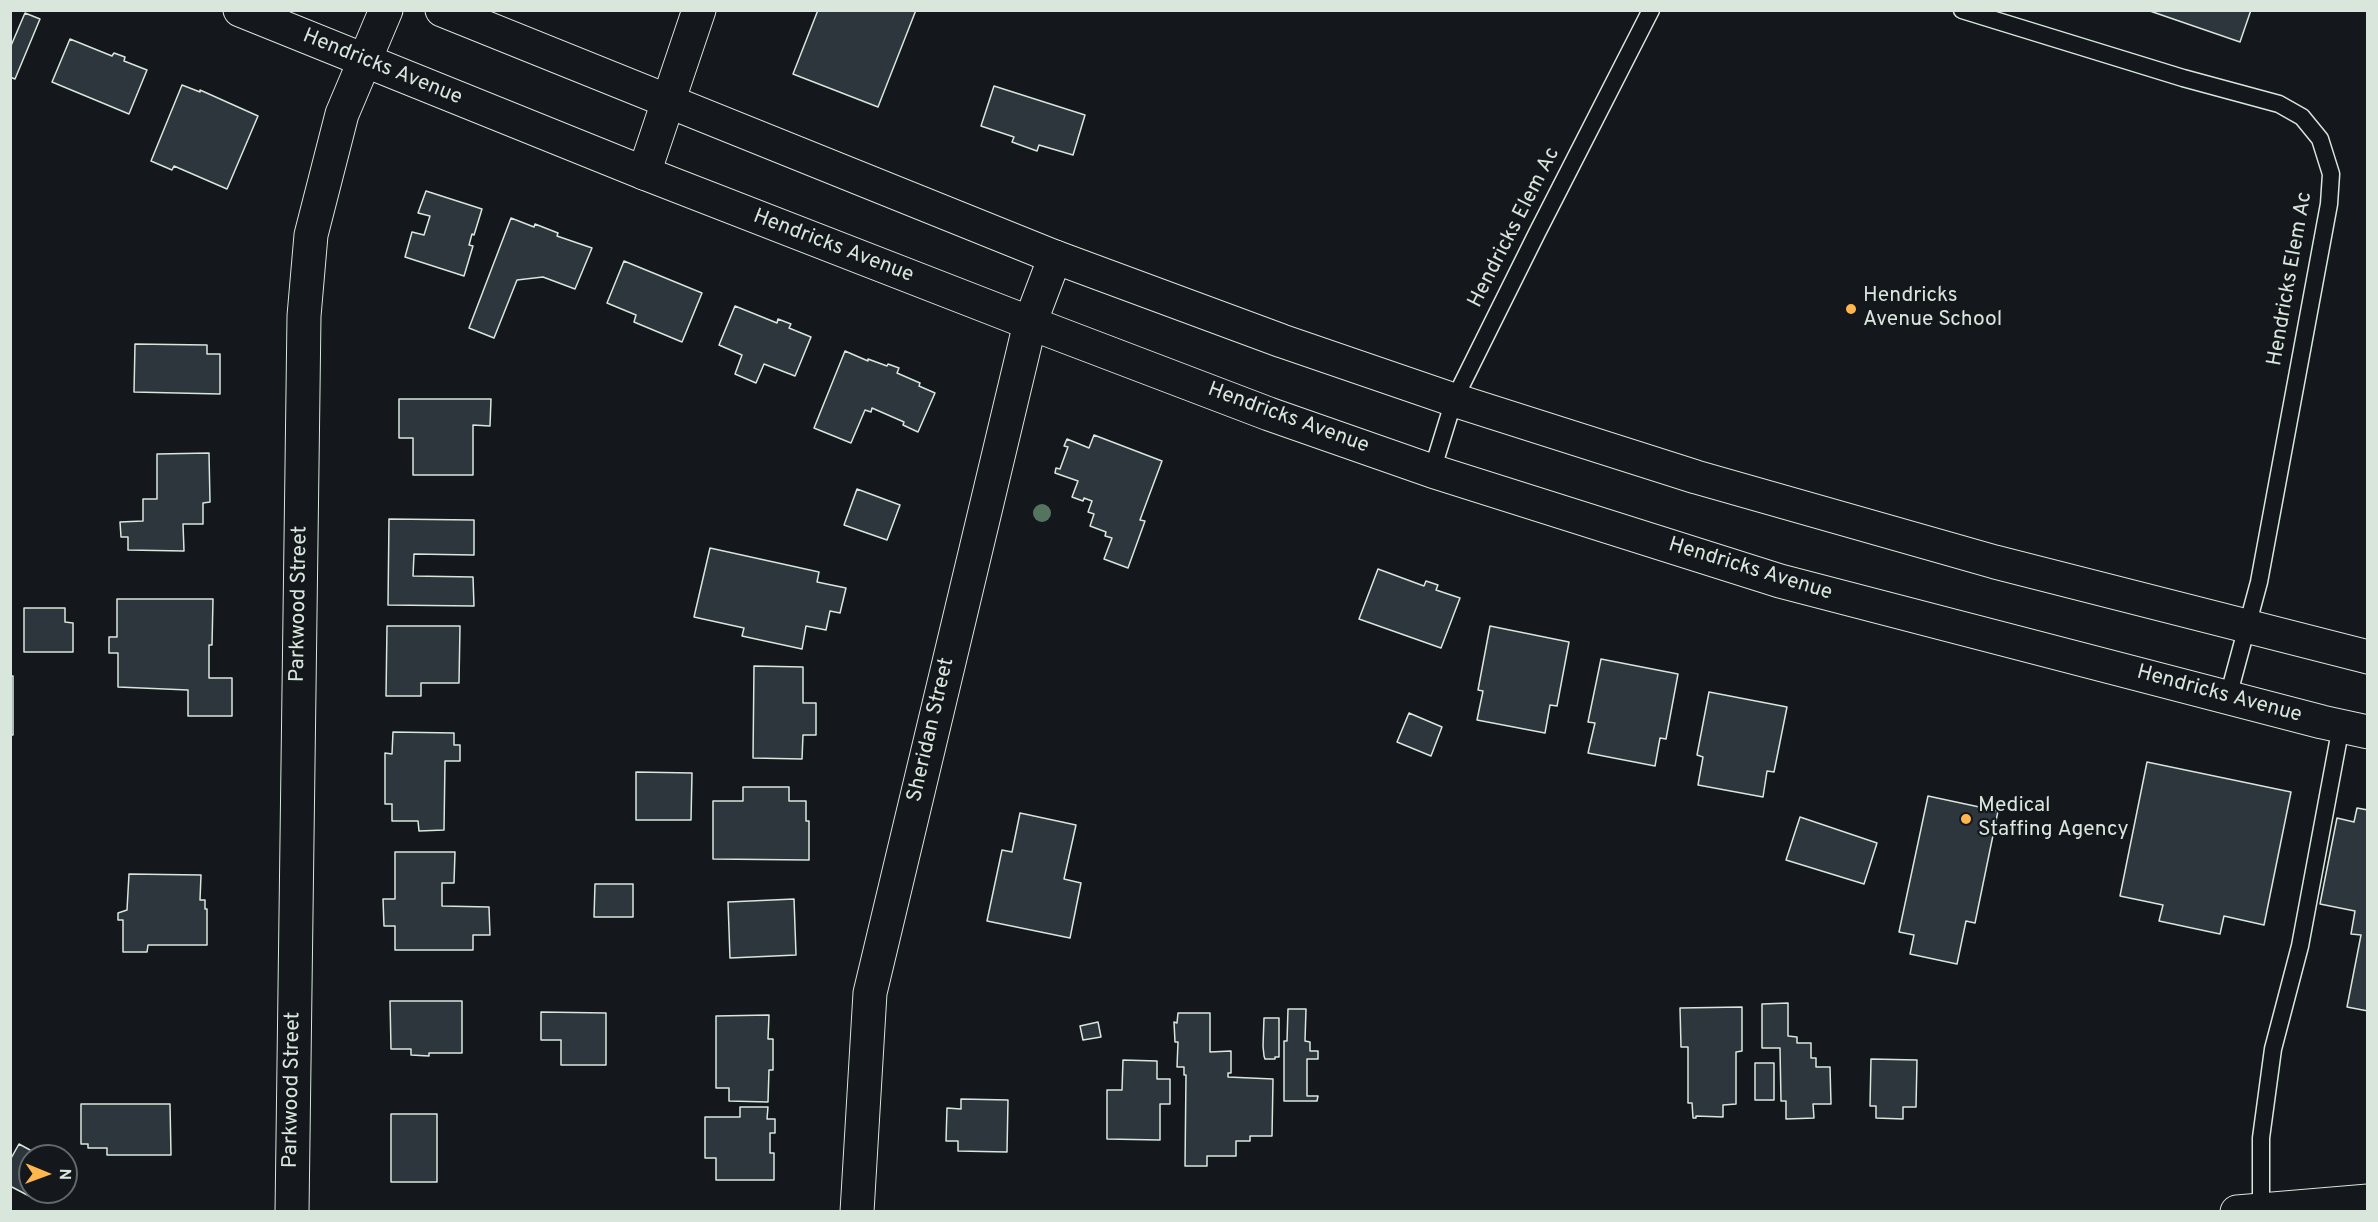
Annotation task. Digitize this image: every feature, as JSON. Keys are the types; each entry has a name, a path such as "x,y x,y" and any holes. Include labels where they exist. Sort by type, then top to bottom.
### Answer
{"main road":[{"name":"Hendricks Avenue","path":"240,10 644,173 1029,323 1269,414 1432,471 1780,581 2354,729"},
{"name":"Parkwood Street","path":"292,1212 304,316 311,235 342,114 386,10"},
{"path":"442,10 1055,257 1454,400 1696,477 1995,562 2367,657"},
{"path":"644,173 699,10"},
{"name":"Sheridan Street","path":"857,1212 870,993 1029,323 1055,257"},
{"path":"2249,1210 2306,1208 2367,1201"}],"lane":[{"name":"Hendricks Elem Ac","path":"1432,471 1454,400 1651,10"},
{"name":"Hendricks Elem Ac","path":"1962,10 2183,78 2278,104 2302,117 2320,139 2331,174 2329,204 2259,582 2228,697"},
{"path":"2249,1210 2273,1049 2354,729"}],"building":[{"path":"818,10 916,10 878,107 793,74"},
{"path":"2147,10 2251,10 2240,42"},
{"path":"25,13 40,19 15,79 10,77 10,48"},
{"path":"70,39 112,56 114,53 125,57 124,61 147,70 129,114 52,82"},
{"path":"182,85 200,92 200,90 258,116 227,189 174,166 172,170 151,161"},
{"path":"994,86 1085,115 1073,155 1039,145 1037,151 1012,142 1014,137 981,126"},
{"path":"426,191 482,209 469,245 473,246 464,276 405,257 412,232 424,235 430,216 418,213"},
{"path":"511,218 534,227 535,224 558,233 557,236 592,248 575,289 543,277 517,280 494,338 469,328"},
{"path":"624,261 702,293 682,342 634,322 636,315 607,303"},
{"path":"735,306 777,323 778,319 791,324 789,328 811,337 795,376 764,364 756,383 735,374 742,355 719,345"},
{"path":"135,344 207,345 207,354 220,354 220,394 134,392"},
{"path":"845,351 868,361 868,359 899,368 897,373 920,383 919,386 935,393 918,432 903,425 904,422 872,408 871,412 865,410 851,443 814,428"},
{"path":"399,399 491,399 490,426 473,425 473,475 413,475 413,438 399,438"},
{"path":"1094,435 1162,461 1140,520 1145,521 1128,568 1104,559 1112,538 1105,536 1106,532 1090,526 1094,514 1088,512 1092,501 1072,497 1078,481 1055,473 1056,468 1060,469 1068,447 1064,446 1067,439 1089,448"},
{"path":"209,453 210,502 203,503 203,524 183,524 184,551 128,550 128,537 121,537 120,522 143,521 143,499 157,499 157,454"},
{"path":"857,489 900,505 887,540 844,525"},
{"path":"389,519 474,520 474,555 414,554 413,576 473,577 474,606 388,605"},
{"path":"710,548 819,572 817,582 846,588 840,613 830,611 826,630 806,626 802,649 742,636 744,628 694,617"},
{"path":"1378,569 1424,586 1426,581 1438,585 1436,590 1460,598 1441,648 1359,619"},
{"path":"117,599 213,599 209,678 232,678 232,716 188,716 188,690 118,687 118,653 109,653 109,637 117,637"},
{"path":"24,608 65,608 65,622 73,623 73,652 24,652"},
{"path":"387,626 460,626 459,683 421,683 421,696 386,696"},
{"path":"1490,626 1569,642 1557,706 1550,705 1545,733 1477,720 1483,691 1478,690"},
{"path":"1601,659 1678,674 1666,739 1660,738 1655,766 1588,753 1595,723 1588,722"},
{"path":"754,666 803,667 803,703 816,703 816,735 803,735 802,759 753,758"},
{"path":"10,676 13,676 13,735 10,735"},
{"path":"1709,692 1787,707 1774,772 1767,771 1763,797 1698,785 1703,757 1697,755"},
{"path":"1409,713 1442,727 1431,756 1397,742"},
{"path":"393,732 454,733 454,745 460,745 460,761 445,761 444,830 419,831 418,821 392,821 392,804 385,804 385,753 392,754"},
{"path":"2147,762 2291,792 2264,925 2224,916 2220,934 2159,921 2163,905 2120,896"},
{"path":"636,772 692,773 691,820 636,820"},
{"path":"743,787 789,787 789,801 806,801 806,821 809,821 809,860 713,859 713,801 743,801"},
{"path":"1928,796 1998,811 1975,923 1966,921 1957,964 1910,954 1914,935 1899,932"},
{"path":"2357,808 2368,810 2368,1011 2347,1007 2361,935 2351,934 2355,911 2320,904 2337,818 2354,822"},
{"path":"1020,813 1076,825 1064,879 1081,883 1070,938 987,921 1002,850 1012,852"},
{"path":"1800,817 1877,843 1864,884 1786,860"},
{"path":"395,852 455,852 454,883 442,883 442,906 489,907 490,935 473,935 473,950 395,950 395,926 384,926 383,899 395,899"},
{"path":"129,874 201,875 200,900 205,900 205,909 207,909 207,945 148,945 147,952 123,952 123,920 118,920 118,913 127,910"},
{"path":"595,884 633,884 633,917 594,917"},
{"path":"794,899 796,955 730,958 728,902"},
{"path":"390,1001 462,1001 462,1053 411,1055 411,1049 391,1049"},
{"path":"1788,1003 1788,1036 1797,1037 1797,1043 1811,1043 1811,1058 1816,1058 1816,1067 1830,1067 1831,1104 1813,1104 1814,1118 1786,1119 1786,1101 1781,1101 1780,1048 1762,1048 1762,1004"},
{"path":"1742,1007 1742,1051 1736,1052 1736,1104 1723,1105 1723,1117 1696,1116 1693,1118 1692,1103 1688,1103 1688,1047 1681,1047 1680,1008"},
{"path":"1288,1009 1306,1009 1305,1041 1310,1042 1310,1051 1318,1051 1318,1059 1307,1059 1307,1096 1318,1096 1317,1101 1284,1101 1284,1041 1287,1041"},
{"path":"541,1012 606,1013 606,1065 561,1065 561,1040 541,1040"},
{"path":"1178,1013 1210,1013 1210,1052 1231,1051 1231,1073 1228,1073 1228,1077 1273,1079 1272,1136 1250,1136 1250,1141 1236,1141 1236,1156 1207,1156 1207,1166 1185,1166 1186,1075 1184,1075 1184,1067 1177,1067 1178,1042 1175,1042 1174,1022 1177,1023"},
{"path":"769,1015 768,1039 773,1039 773,1070 769,1070 768,1102 729,1101 729,1088 716,1088 716,1016"},
{"path":"1264,1018 1279,1018 1279,1057 1275,1059 1265,1059 1264,1056"},
{"path":"1098,1022 1101,1037 1083,1040 1080,1026"},
{"path":"1871,1059 1917,1060 1916,1107 1903,1107 1903,1119 1876,1118 1876,1106 1870,1106"},
{"path":"1123,1060 1157,1061 1157,1079 1170,1079 1170,1104 1160,1104 1160,1140 1107,1139 1107,1090 1122,1090"},
{"path":"1755,1063 1774,1063 1774,1100 1755,1100"},
{"path":"961,1099 1008,1100 1007,1152 958,1151 958,1141 946,1141 947,1108 961,1109"},
{"path":"81,1104 170,1104 171,1155 107,1155 107,1148 88,1148 88,1144 81,1144"},
{"path":"740,1107 768,1107 767,1119 775,1119 775,1133 770,1133 770,1153 774,1153 774,1180 716,1180 716,1158 705,1158 705,1117 740,1117"},
{"path":"391,1114 437,1114 437,1182 391,1182"},
{"path":"18,1146 18,1190 10,1186 10,1160"}],"place":[{"name":"Hendricks Avenue School","path":"1851,309"},
{"name":"Medical Staffing Agency","path":"1966,819"}]}
